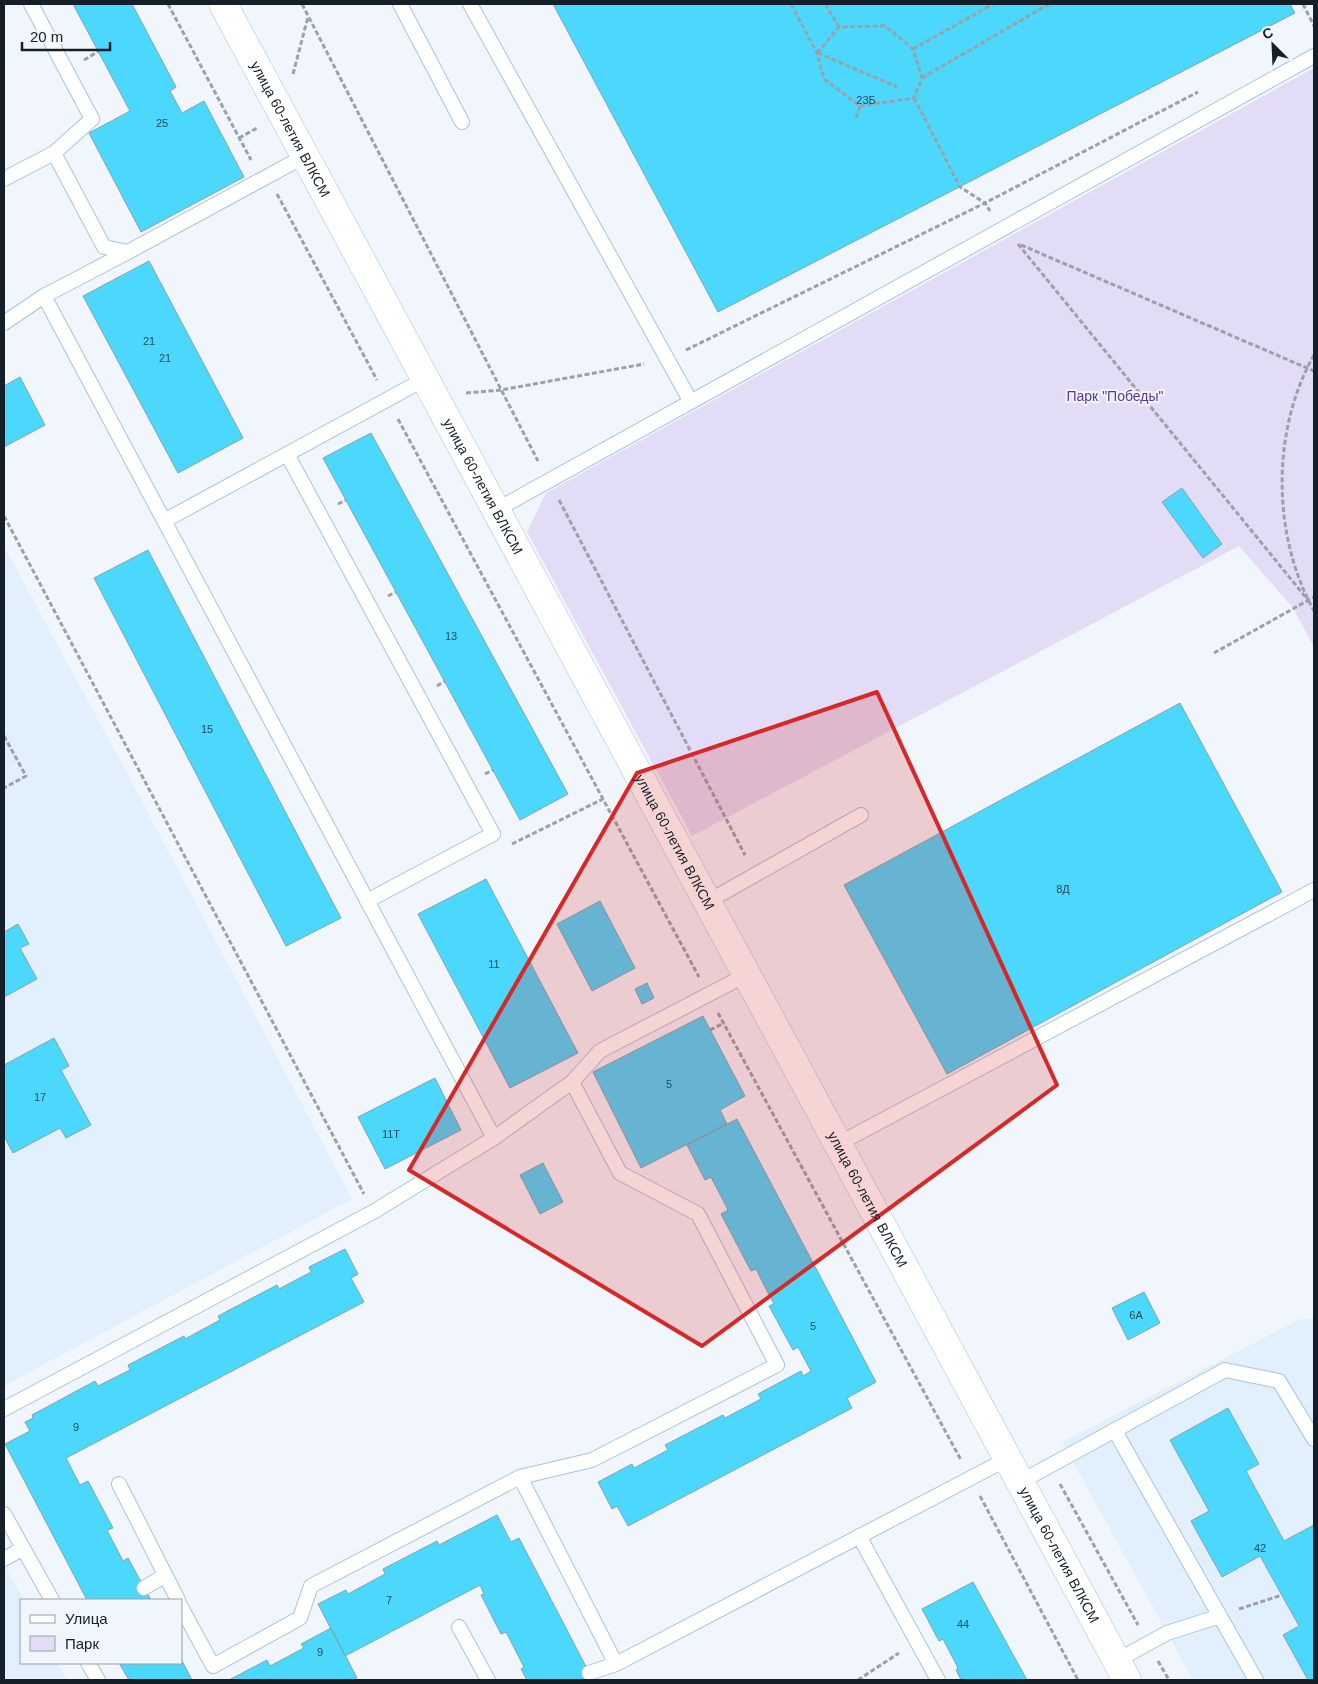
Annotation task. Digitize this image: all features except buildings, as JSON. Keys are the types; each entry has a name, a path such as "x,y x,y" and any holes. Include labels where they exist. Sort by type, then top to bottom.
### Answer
{"street":[{"name":"улица 60-летия ВЛКСМ","path":"223,4 1122,1671"}],"lane":[{"path":"4,179 54,153 92,119 31,4"},
{"path":"400,4 462,122"},
{"path":"470,4 691,402"},
{"path":"496,510 1314,56"},
{"path":"54,153 104,247 128,252"},
{"path":"4,323 44,296 305,156"},
{"path":"44,296 494,1138"},
{"path":"164,521 388,400 430,388"},
{"path":"287,454 493,834 367,901"},
{"path":"707,902 861,815"},
{"path":"838,1144 1314,890"},
{"path":"4,1409 374,1212 494,1138 572,1082 600,1051 746,975"},
{"path":"182,1609 213,1666 300,1618 311,1586 520,1477 592,1460 778,1365 698,1214 620,1172 572,1082"},
{"path":"1020,1482 1225,1370 1279,1381 1314,1439"},
{"path":"1114,1431 1256,1680"},
{"path":"589,1673 616,1664 1007,1458"},
{"path":"520,1477 616,1664"},
{"path":"119,1484 164,1576 177,1599"},
{"path":"4,1514 51,1599"},
{"path":"859,1536 938,1680"},
{"path":"4,1559 22,1549"},
{"path":"144,1588 164,1576"},
{"path":"1122,1671 1148,1643 1167,1633 1220,1616"},
{"path":"460,1627 488,1680"},
{"path":"89,1664 98,1680"}],"path":[{"path":"168,4 253,164 268,177 1078,1680"},
{"path":"302,4 756,875"},
{"path":"791,4 817,53 824,79 860,106 914,98"},
{"path":"825,4 839,27"},
{"path":"913,49 993,4"},
{"path":"960,187 914,98 922,78 1049,4"},
{"path":"1303,4 1314,26"},
{"path":"817,53 839,27 885,26 913,49 922,78"},
{"path":"817,53 897,87"},
{"path":"430,388 502,390 667,360 985,203 1202,90"},
{"path":"856,118 860,106"},
{"path":"1308,600 1018,244 1314,371"},
{"path":"1314,355 1307,368 1291,413 1283,460 1283,508 1292,555 1308,600 1314,611"},
{"path":"4,516 374,1212"},
{"path":"1214,653 1314,597"},
{"path":"4,736 26,776 4,788"},
{"path":"493,834 514,844 603,799"},
{"path":"710,1030 724,1023"},
{"path":"1050,1466 1169,1680"},
{"path":"1220,1616 1282,1595"},
{"path":"858,1680 916,1640"}],"highlighted area":[{"path":"877,692 1057,1085 702,1346 409,1170 637,773"}],"shaded area":[{"path":"4,546 134,786 352,1199 4,1386"},
{"path":"1314,1318 1314,1680 1193,1680 1062,1442 1300,1319"},
{"path":"4,1564 23,1599 20,1599 20,1664 59,1664 67,1680 4,1680"}],"green space":[{"name":"Парк \"Победы\"","path":"1314,68 1314,647 1293,608 1239,546 692,836 527,532 546,493"}]}
